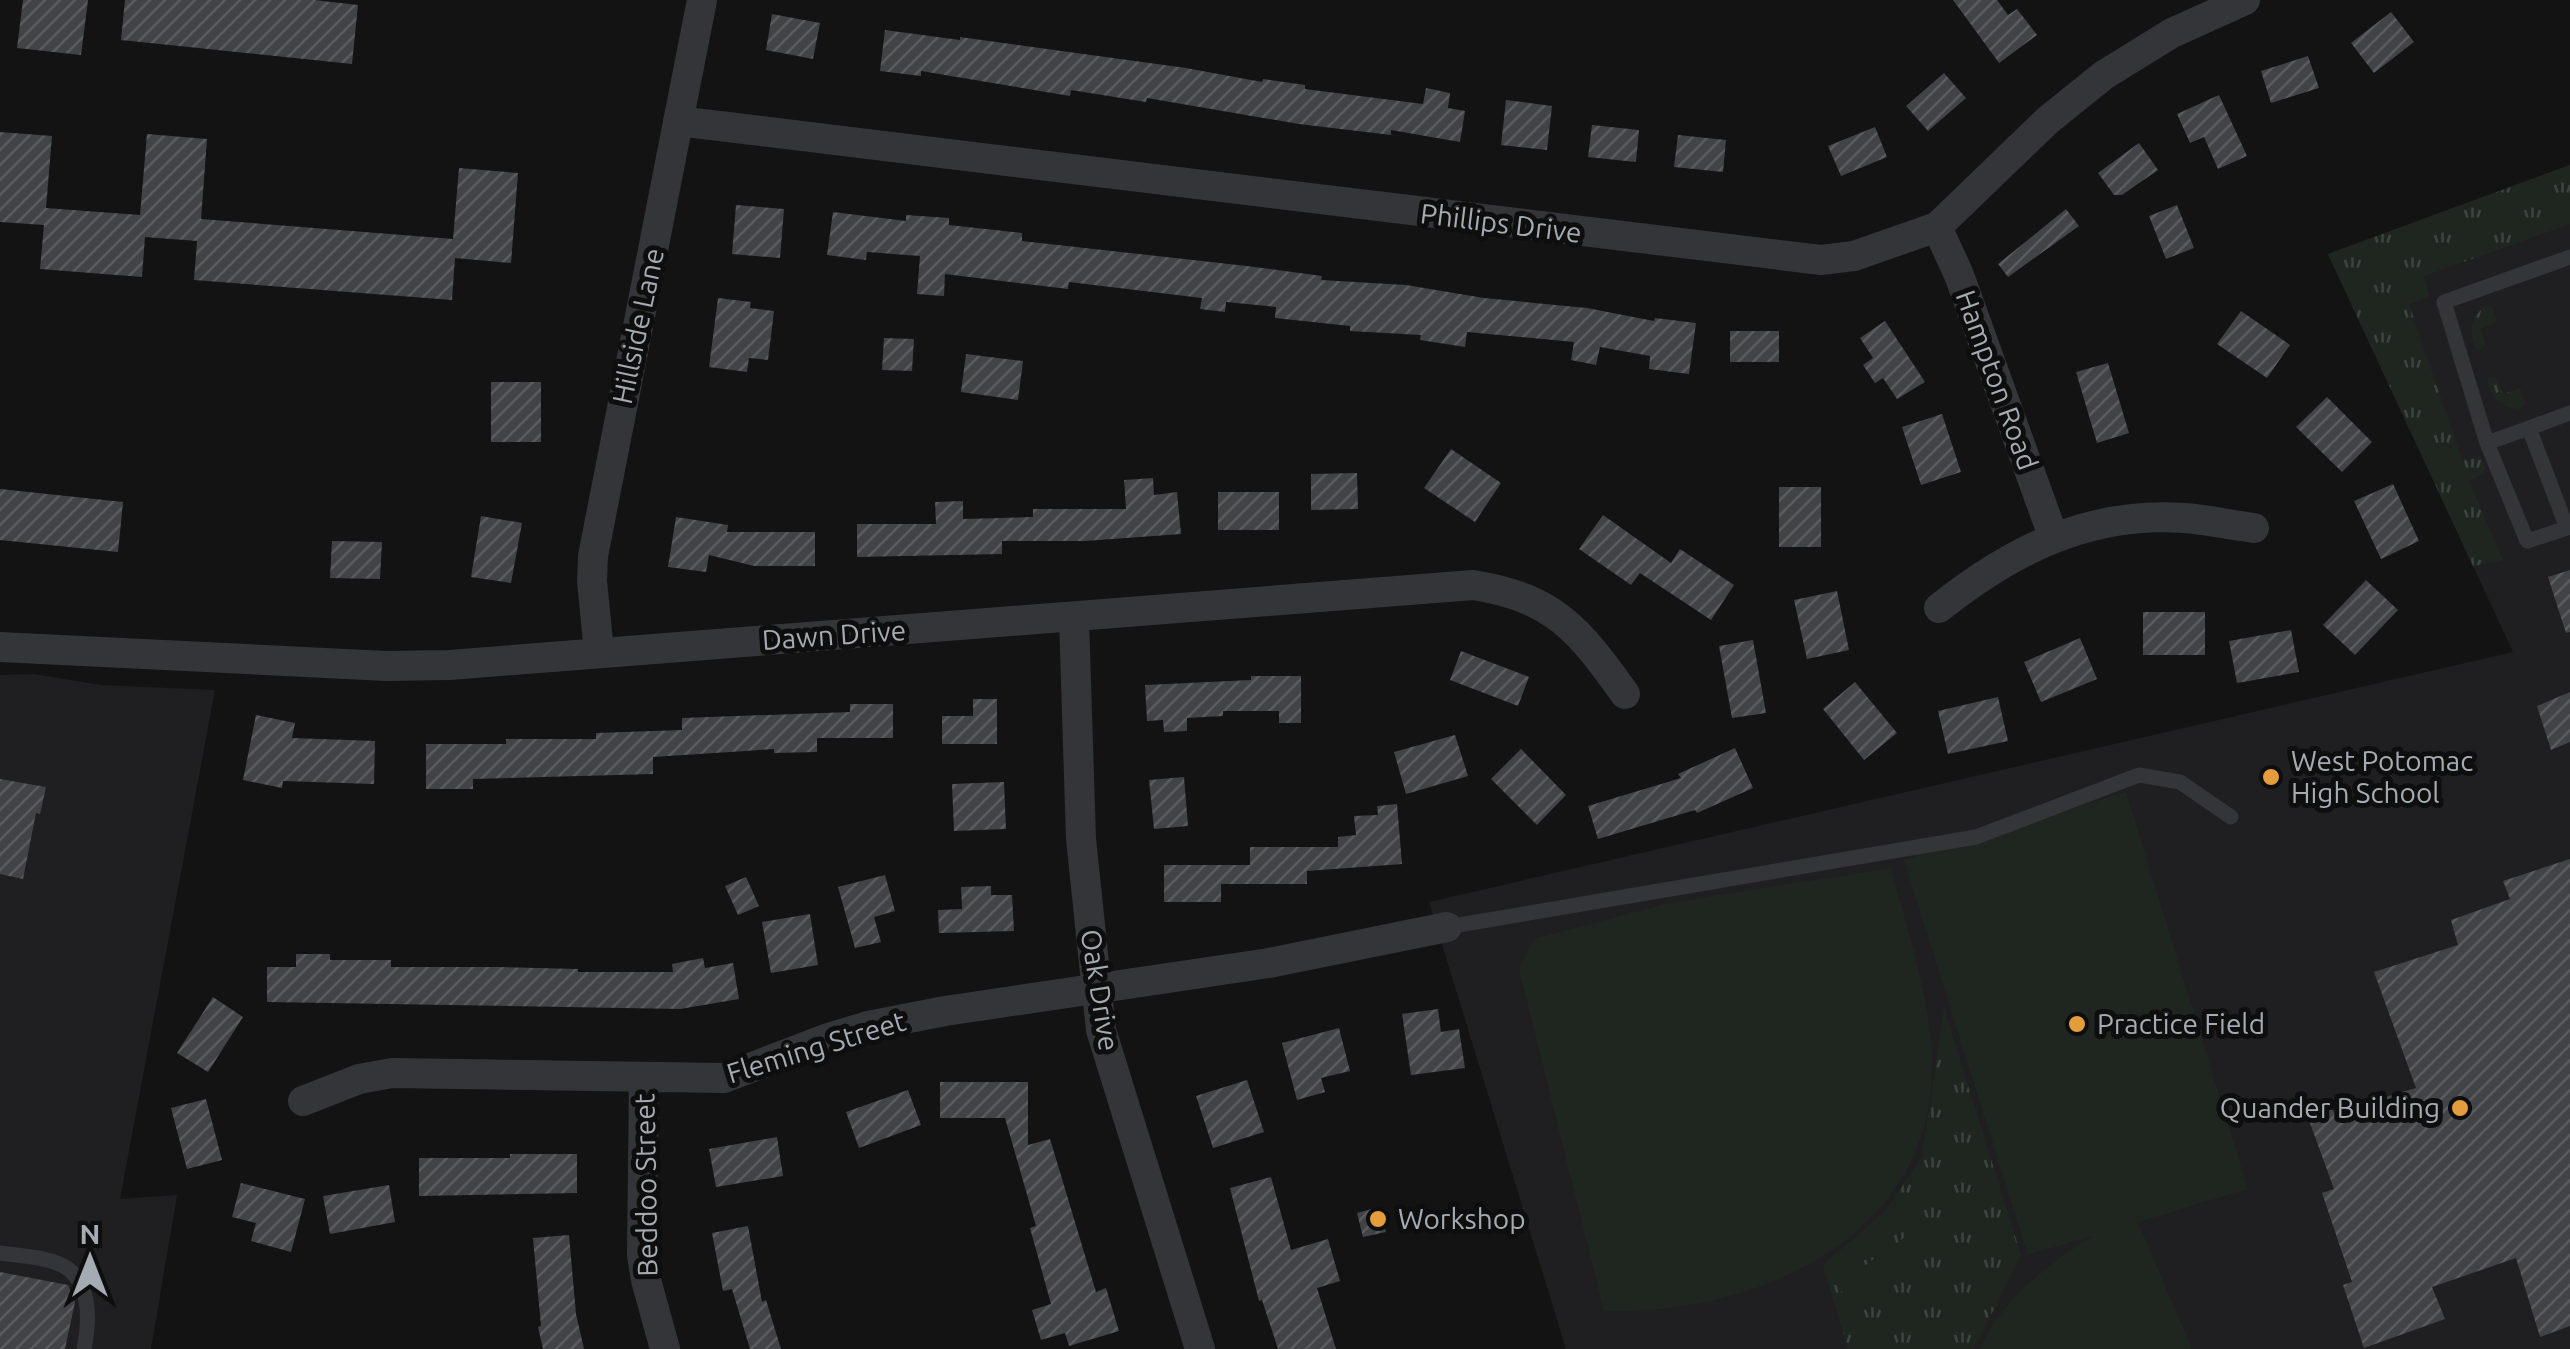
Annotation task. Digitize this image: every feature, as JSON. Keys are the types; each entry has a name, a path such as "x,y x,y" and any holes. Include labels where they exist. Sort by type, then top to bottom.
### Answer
{"street":[{"name":"Hillside Lane","path":"600,652 592,556 702,0"},
{"name":"Phillips Drive","path":"678,121 1794,258 1854,256 1937,227 2048,120 2104,75 2172,33 2245,0"},
{"name":"Hampton Road","path":"1937,227 1959,275 2053,536"},
{"path":"1939,608 1978,577 2053,536 2126,521 2171,518 2254,528"},
{"name":"Dawn Drive","path":"0,647 386,666 449,665 1473,585 1518,596 1569,622 1625,694"},
{"name":"Oak Drive","path":"1074,618 1081,839 1101,1030 1200,1349"},
{"name":"Fleming Street","path":"303,1102 359,1078 392,1073 724,1078 868,1026 1269,963 1446,927"},
{"name":"Beddoo Street","path":"644,1078 642,1255 665,1349"}],"lane":[{"path":"2529,428 2566,528 2528,541 2487,444 2444,302 2570,257"},
{"path":"2487,444 2570,413"},
{"path":"1446,927 1976,838 2139,775 2180,782 2231,817"},
{"path":"0,1254 60,1263 81,1282 90,1320 84,1349"}],"shaded area":[{"name":"West Potomac High School","path":"2570,165 2570,1349 1566,1349 1429,902 2513,652 2328,254"},
{"path":"33,674 101,685 215,690 120,1199 177,1195 151,1349 0,1349 0,675"}],"green space":[{"path":"2570,165 2570,224 2424,276 2429,296 2409,304 2462,461 2481,457 2485,468 2469,481 2503,560 2473,566 2328,254"},
{"path":"2484,306 2492,307 2497,322 2481,328 2485,345 2476,349 2472,326"},
{"path":"2490,377 2496,379 2503,394 2520,388 2525,404 2520,409 2498,401 2489,388"},
{"name":"Practice Field","path":"2126,792 2248,1189 2138,1222 2192,1349 1980,1349 2013,1299 2043,1271 2092,1236 2028,1255 1904,860"},
{"path":"1891,868 1921,984 1932,1054 1927,1117 1906,1171 1873,1216 1830,1252 1778,1279 1722,1298 1663,1309 1604,1311 1519,969 1534,939 1669,903"},
{"path":"1944,1009 2021,1255 1974,1349 1848,1349 1823,1265 1885,1212 1922,1157"},
{"path":"1911,1233 1928,1255 1853,1307 1837,1285"}],"building":[{"path":"23,0 88,0 81,55 17,48"},
{"path":"125,0 314,0 358,5 352,64 121,40"},
{"path":"1953,0 1997,0 2008,15 2017,9 2037,35 1999,63"},
{"path":"2391,12 2414,42 2374,73 2351,43"},
{"path":"772,14 820,23 813,59 766,50"},
{"path":"885,30 1186,68 1423,104 1426,88 1450,93 1448,108 1465,111 1460,142 1391,130 1391,135 1299,124 1147,98 1146,102 1071,90 1070,96 921,71 921,76 880,71"},
{"path":"2308,56 2319,88 2271,103 2261,71"},
{"path":"1944,73 1966,98 1928,131 1906,106"},
{"path":"2219,95 2247,156 2218,169 2204,137 2190,143 2177,114"},
{"path":"1506,100 1552,106 1547,150 1501,145"},
{"path":"1592,125 1639,130 1636,162 1588,157"},
{"path":"1875,127 1887,157 1841,176 1828,146"},
{"path":"0,132 52,136 46,208 140,215 147,134 207,139 201,219 453,239 459,168 518,173 511,263 455,258 452,300 194,280 197,241 145,237 142,277 40,269 44,225 0,222"},
{"path":"1678,135 1726,140 1723,172 1674,167"},
{"path":"2139,143 2158,170 2122,195 2114,195 2098,173"},
{"path":"736,205 784,209 780,258 732,254"},
{"path":"2177,205 2194,248 2166,259 2149,216"},
{"path":"2066,209 2079,226 2008,277 1998,264"},
{"path":"833,212 906,221 906,215 949,218 949,225 1022,233 1022,241 1247,266 1322,276 1321,280 1406,285 1484,298 1587,308 1654,321 1655,318 1696,323 1689,374 1649,369 1650,356 1600,347 1596,365 1571,360 1574,342 1467,332 1465,347 1420,340 1421,335 1350,331 1350,326 1275,318 1276,307 1226,302 1225,312 1200,309 1202,298 1069,282 1068,289 945,274 944,296 917,294 920,256 867,252 866,260 827,255"},
{"path":"718,298 751,302 750,308 774,311 768,360 749,358 747,372 709,367"},
{"path":"2241,311 2290,345 2267,378 2217,344"},
{"path":"1885,321 1925,382 1897,399 1883,378 1875,383 1863,365 1873,358 1860,338"},
{"path":"1730,331 1779,331 1779,362 1730,362"},
{"path":"884,338 914,339 912,371 882,370"},
{"path":"966,354 1023,361 1018,400 961,392"},
{"path":"2108,363 2129,433 2097,443 2076,372"},
{"path":"491,382 541,382 541,442 491,442"},
{"path":"2327,397 2372,442 2342,472 2296,427"},
{"path":"1942,414 1961,472 1921,485 1902,427"},
{"path":"1451,449 1501,483 1475,522 1424,488"},
{"path":"1357,473 1358,509 1311,510 1311,474"},
{"path":"1153,478 1154,495 1177,492 1181,534 1085,541 1002,541 1002,554 857,557 857,524 936,524 935,502 963,501 963,519 1033,517 1033,509 1126,509 1124,480"},
{"path":"2393,484 2419,541 2381,559 2354,501"},
{"path":"1779,487 1821,487 1821,547 1779,547"},
{"path":"0,489 123,502 118,552 0,540"},
{"path":"1218,492 1279,492 1279,530 1218,530"},
{"path":"1603,515 1671,563 1680,549 1734,585 1711,620 1640,573 1631,585 1579,549"},
{"path":"481,516 522,523 511,583 471,577"},
{"path":"676,517 728,525 727,532 815,532 815,566 754,566 709,555 706,572 668,567"},
{"path":"332,541 382,542 380,579 330,578"},
{"path":"2570,570 2570,632 2566,633 2548,577"},
{"path":"2366,580 2398,610 2355,655 2323,625"},
{"path":"1837,591 1849,650 1807,659 1794,600"},
{"path":"2143,612 2205,612 2205,655 2143,655"},
{"path":"2291,630 2299,672 2237,683 2229,641"},
{"path":"2080,638 2097,679 2041,702 2024,662"},
{"path":"1753,640 1766,713 1732,718 1719,646"},
{"path":"1461,651 1529,677 1518,706 1450,680"},
{"path":"1251,676 1301,676 1301,723 1279,723 1279,711 1223,711 1223,716 1187,718 1187,731 1164,732 1163,720 1147,721 1145,685 1251,680"},
{"path":"1855,682 1897,733 1864,760 1823,709"},
{"path":"2570,692 2570,742 2551,750 2537,706"},
{"path":"1998,697 2008,741 1948,754 1938,711"},
{"path":"973,699 997,699 997,744 942,744 942,716 973,716"},
{"path":"850,704 893,704 893,738 817,738 817,752 774,753 774,749 653,757 653,774 473,779 473,789 426,789 426,744 596,739 596,733 682,730 682,718 850,712"},
{"path":"256,715 295,723 292,738 375,741 374,784 283,781 282,788 243,780"},
{"path":"1455,735 1468,776 1406,794 1394,752"},
{"path":"1735,748 1753,788 1697,813 1695,810 1598,839 1588,806 1681,778 1678,774"},
{"path":"1521,749 1566,795 1537,825 1491,779"},
{"path":"1184,777 1188,826 1154,829 1149,780"},
{"path":"0,779 46,787 40,814 36,813 23,879 0,874"},
{"path":"1004,782 1006,829 954,831 952,784"},
{"path":"1397,804 1402,864 1307,871 1307,884 1221,884 1221,902 1164,902 1164,865 1250,865 1250,847 1338,847 1338,837 1356,835 1354,816 1378,815 1377,806"},
{"name":"Quander Building","path":"2570,859 2570,1326 2540,1337 2516,1258 2432,1287 2445,1319 2364,1348 2343,1285 2352,1282 2322,1193 2334,1189 2306,1112 2328,1103 2334,1112 2416,1088 2374,972 2458,945 2451,920 2510,899 2503,881"},
{"path":"885,875 895,911 874,917 881,942 855,948 838,887"},
{"path":"746,877 759,906 738,915 725,886"},
{"path":"991,886 991,895 1012,895 1014,931 939,933 938,910 962,909 961,887"},
{"path":"810,914 818,965 771,973 762,922"},
{"path":"296,954 330,954 330,960 391,960 391,967 578,972 673,972 672,964 703,958 705,968 733,963 739,999 680,1009 267,1002 267,967 296,967"},
{"path":"213,997 243,1017 208,1072 177,1053"},
{"path":"1438,1009 1441,1032 1459,1029 1465,1068 1411,1075 1402,1014"},
{"path":"1339,1028 1350,1071 1321,1078 1325,1092 1297,1100 1282,1043"},
{"path":"1247,1080 1264,1132 1213,1148 1196,1096"},
{"path":"940,1082 1028,1082 1028,1145 1050,1139 1096,1292 1106,1288 1119,1331 1069,1346 1065,1333 1041,1340 1032,1310 1051,1304 1030,1228 1036,1226 1005,1118 940,1118"},
{"path":"908,1090 921,1125 859,1148 846,1112"},
{"path":"206,1099 222,1160 187,1169 171,1108"},
{"path":"777,1137 783,1176 716,1187 709,1149"},
{"path":"510,1154 577,1154 577,1193 419,1196 419,1158 510,1158"},
{"path":"1271,1177 1291,1250 1328,1239 1340,1281 1317,1288 1336,1349 1278,1349 1262,1300 1259,1301 1230,1188"},
{"path":"241,1183 305,1199 291,1252 251,1241 256,1223 232,1217"},
{"path":"389,1185 395,1222 330,1234 323,1196"},
{"path":"1379,1207 1386,1232 1363,1237 1357,1213"},
{"path":"748,1226 762,1302 766,1300 781,1349 750,1349 732,1289 723,1291 712,1233"},
{"path":"569,1235 576,1314 584,1349 543,1349 538,1327 541,1326 533,1238"},
{"path":"0,1272 68,1285 75,1302 65,1349 0,1349"}],"place":[{"name":"West Potomac High School","path":"2271,777"},
{"name":"Practice Field","path":"2077,1024"},
{"name":"Quander Building","path":"2460,1108"},
{"name":"Workshop","path":"1378,1219"}]}
